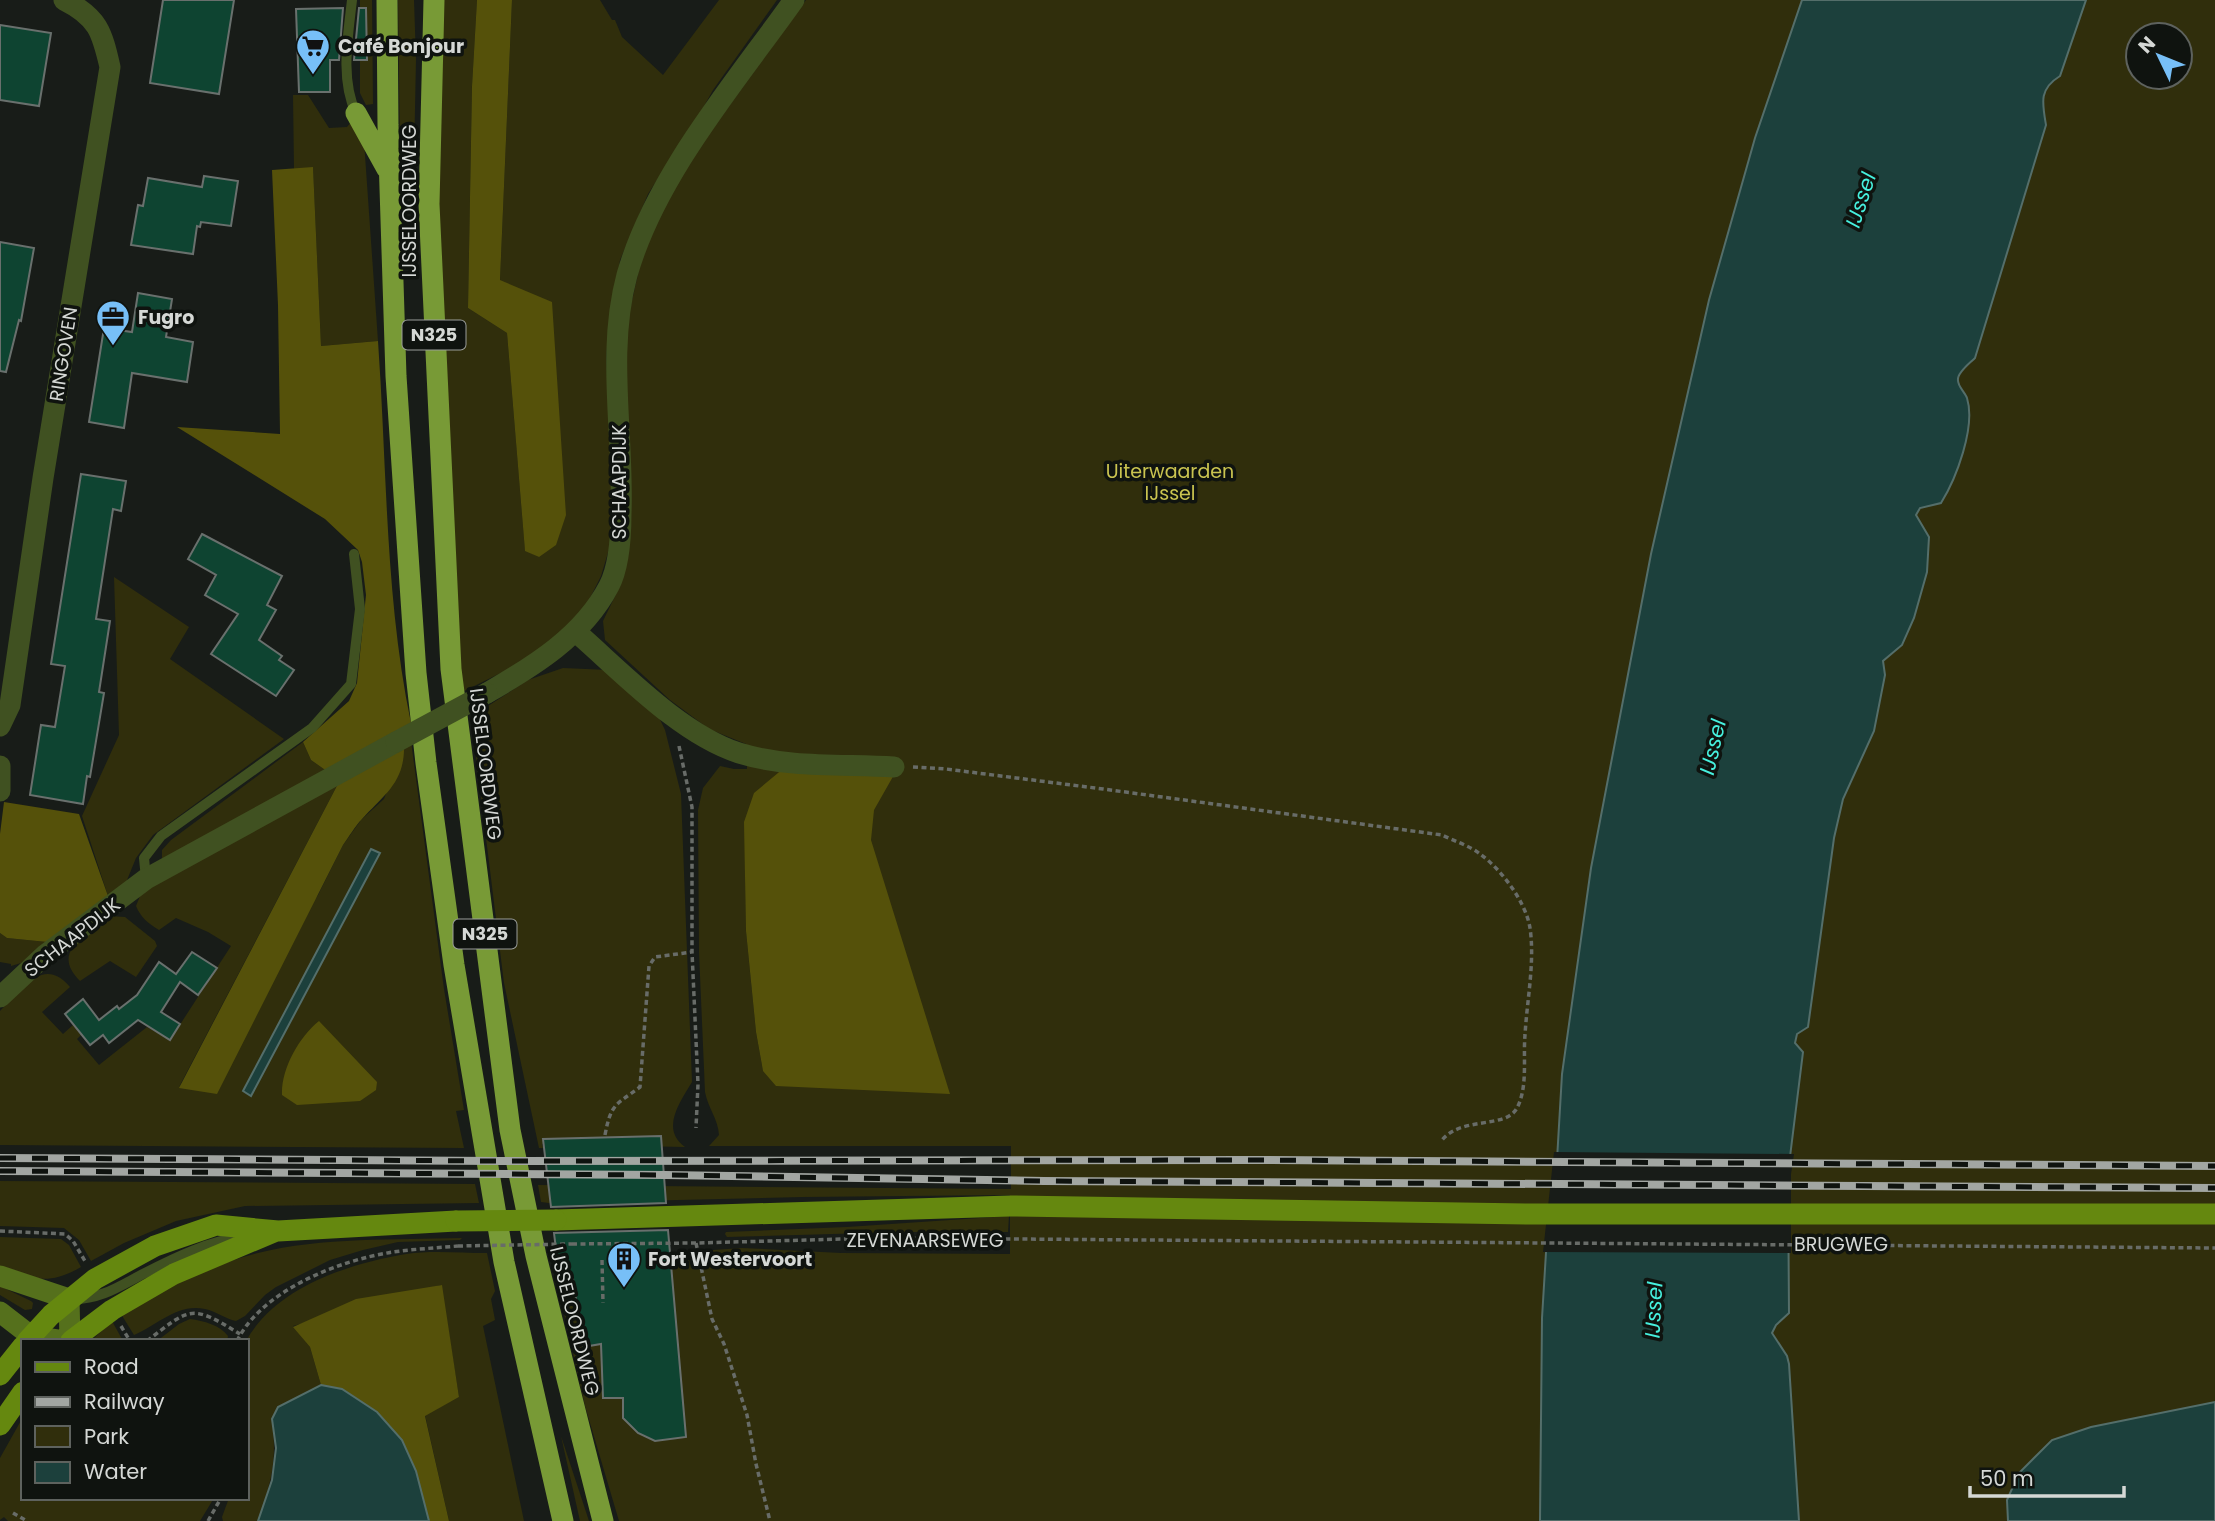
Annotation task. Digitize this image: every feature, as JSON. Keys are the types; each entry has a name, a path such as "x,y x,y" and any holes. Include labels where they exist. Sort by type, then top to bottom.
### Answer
{"highway":[{"name":"IJSSELOORDWEG","path":"387,0 396,376 416,673 426,763 456,978 504,1262 563,1521"},
{"name":"IJSSELOORDWEG","path":"435,0 429,204 451,669 510,1130 539,1269 603,1521"},
{"path":"356,113 390,173"}],"main road":[{"name":"ZEVENAARSEWEG","path":"29,1339 69,1299 95,1279 155,1246 216,1225 278,1230 456,1221 1010,1206 1528,1214"},
{"name":"BRUGWEG","path":"1528,1214 2215,1214"},
{"name":"ZEVENAARSEWEG","path":"74,1339 112,1310 174,1274 278,1230"},
{"name":"ZEVENAARSEWEG","path":"0,1375 21,1349"},
{"path":"0,1425 21,1395"}],"street":[{"name":"RINGOVEN","path":"0,726 10,705 43,478 110,67 102,33 89,15 64,0"},
{"name":"SCHAAPDIJK","path":"1,993 45,955 146,879 487,693 530,668 576,632 609,585 620,539 622,491 616,348 626,278 635,250 649,215 673,172 794,0"},
{"path":"576,632 698,735 739,753 787,762 894,766"},
{"path":"0,766 0,791"},
{"path":"0,1276 69,1299 71,1339"},
{"path":"0,1312 25,1339"}],"lane":[{"path":"352,0 348,58 349,99 356,113"},
{"path":"146,879 144,858 161,836 312,728 351,684 360,608 354,554"}],"path":[{"path":"677,738 692,807 692,952 698,1084 696,1128"},
{"path":"894,766 946,769 1442,835 1479,853 1510,882 1530,926 1523,1088 1516,1110 1507,1119 1450,1131 1442,1140"},
{"path":"605,1135 608,1118 614,1108 623,1097 640,1087 649,966 655,957 692,952"},
{"name":"ZEVENAARSEWEG","path":"238,1339 267,1303 302,1282 338,1266 391,1252 458,1246 882,1238 1467,1243"},
{"path":"696,1243 712,1319 724,1344 747,1415 770,1521"},
{"name":"BRUGWEG","path":"1467,1243 2215,1248"},
{"path":"602,1260 603,1303"},
{"path":"149,1339 177,1318 192,1313 210,1316 240,1334"},
{"path":"208,1521 220,1500"},
{"path":"13,1513 27,1521"}],"green space":[{"path":"360,0 372,0 373,104 366,105 360,93"},
{"path":"398,0 414,0 414,157 400,156"},
{"path":"440,0 477,0 472,86 468,308 507,333 525,550 539,557 500,280 512,0 600,0 612,20 615,20 622,37 663,75 719,0 777,0 713,90 648,194 620,260 606,356 614,515 610,546 601,576 588,602 562,634 513,667 462,692 443,348 435,54"},
{"name":"Uiterwaarden IJssel","path":"806,0 1802,0 1755,138 1709,300 1651,554 1591,868 1562,1074 1541,1521 619,1521 585,1406 557,1282 573,1279 583,1347 601,1344 603,1398 623,1398 623,1418 645,1435 666,1440 686,1437 670,1253 742,1248 841,1253 1010,1254 1010,1195 541,1202 538,1185 1011,1189 1011,1146 709,1146 719,1135 705,1092 699,952 698,810 703,788 720,766 747,769 746,744 709,729 670,700 605,640 603,621 620,586 627,323 642,256 662,208 687,164","holes":["745,821 763,1071 756,1032 746,931"]},
{"path":"2077,0 2215,0 2215,1521 1765,1521 1771,1332 1788,1265 1788,1173 1795,1043 1827,841 1874,679 1900,522 2029,110"},
{"path":"293,95 308,95 329,128 347,127 352,121 364,141 378,341 321,346 313,168 294,169"},
{"path":"114,577 189,627 170,659 284,739 153,835 136,858 125,885 108,896 82,816 119,735"},
{"path":"563,668 608,670 654,707 665,730 681,794 692,1082 678,1107 673,1124 678,1140 685,1147 542,1144 543,1148 539,1148 504,983 471,717 528,680"},
{"path":"411,741 444,989 464,1110 456,1111 464,1148 0,1145 0,1011 16,994 42,975 51,974 60,978 70,987 42,1012 63,1034 73,1025 81,1035 77,1039 99,1065 147,1027 170,1040 231,946 176,918 159,930 145,920 138,910 136,906 140,896 340,780 179,1087 318,895 343,845 361,820 384,799 404,745","holes":["371,849 379,854 251,1096 243,1091"]},
{"path":"303,742 311,760 328,772 162,859 162,850 171,840"},
{"path":"109,916 125,917 155,941 157,946 136,977 110,961 80,981 72,970 70,953 82,937"},
{"path":"0,933 7,938 47,942 21,963 11,966 0,962"},
{"path":"0,1181 475,1184 479,1203 245,1206 176,1221 124,1243 91,1261 79,1240 64,1228 0,1226"},
{"path":"1009,1216 1008,1232 727,1237 725,1234 726,1232"},
{"path":"0,1237 61,1239 69,1245 81,1267 50,1279 22,1275 0,1268"},
{"path":"462,1238 398,1242 330,1260 276,1287 236,1321 205,1309 185,1309 134,1335 121,1314 188,1278 258,1253 333,1242"},
{"path":"436,1252 487,1253 495,1291 491,1299 495,1320 483,1326 524,1521 449,1521 425,1415 459,1397 441,1285 293,1326 310,1347 321,1385 301,1395 272,1419 272,1471 258,1521 223,1521 228,1500 248,1500 247,1339 259,1322 295,1292 338,1272 384,1258"},
{"path":"0,1286 31,1301 32,1309 25,1310 0,1295"},
{"path":"190,1319 206,1322 221,1329 228,1336 227,1339 160,1339"},
{"path":"112,1321 122,1339 93,1339"},
{"path":"21,1421 21,1500 213,1500 200,1521 8,1521 4,1517 0,1520 0,1458"},
{"path":"561,1436 589,1521 580,1521"}],"shaded area":[{"path":"477,0 512,0 500,280 552,302 566,515 556,545 539,557 525,551 507,333 468,308 472,86"},
{"path":"313,167 321,346 378,341 396,628 411,723 328,772 311,760 303,742 349,701 357,683 366,595 358,550 325,519 177,427 280,434 272,170"},
{"path":"404,745 397,778 343,845 217,1094 179,1088 340,780"},
{"path":"784,768 895,773 874,810 871,840 950,1094 776,1086 763,1071 756,1032 746,931 744,822 754,793"},
{"path":"4,802 79,814 108,896 47,942 7,938 0,933 0,834"},
{"path":"319,1021 377,1082 376,1090 360,1101 297,1105 282,1095 282,1085 293,1054"},
{"path":"442,1285 459,1397 425,1416 449,1521 429,1521 416,1471 402,1440 377,1412 342,1389 321,1385 310,1347 293,1327 356,1299"}],"water":[{"name":"IJssel","path":"1802,0 2086,0 2060,76 2045,91 2043,103 2046,125 1975,358 1959,376 1958,382 1967,398 1969,410 1963,452 1953,481 1941,503 1920,508 1916,515 1929,537 1927,572 1914,618 1902,645 1883,661 1885,675 1874,731 1843,799 1834,838 1808,1027 1797,1034 1795,1043 1803,1052 1788,1173 1789,1313 1776,1325 1772,1333 1789,1364 1799,1521 1540,1521 1542,1318 1547,1236 1556,1177 1562,1074 1591,868 1651,554 1709,300 1755,138"},
{"path":"371,849 380,853 251,1096 243,1091"},
{"path":"321,1385 342,1389 377,1412 402,1440 416,1471 429,1521 258,1521 272,1480 276,1448 272,1419 278,1407"},
{"path":"2215,1402 2215,1521 2008,1521 2007,1500 2019,1473 2052,1440 2091,1427"}],"pier":[{"path":"1554,1152 1794,1154 1791,1174 1791,1253 1543,1252"}],"building":[{"path":"163,0 234,0 219,94 150,83"},
{"path":"343,8 339,60 330,60 330,92 299,92 296,9"},
{"path":"359,8 366,8 367,60 354,60"},
{"path":"0,25 51,33 39,106 0,100"},
{"path":"204,176 238,181 231,226 201,222 200,227 197,226 193,254 131,245 138,205 143,206 148,178 202,187"},
{"path":"0,242 34,248 21,321 19,320 6,372 0,371"},
{"path":"138,293 172,299 166,337 193,342 187,382 132,373 124,428 89,422 104,328 132,332"},
{"path":"81,474 126,481 121,511 113,509 96,619 110,621 99,692 104,693 83,804 30,795 41,725 55,727 65,666 51,664"},
{"path":"202,534 282,576 267,605 276,610 259,640 282,656 279,660 294,670 276,696 211,654 238,614 205,595 216,575 188,559"},
{"path":"192,952 217,968 198,995 180,982 161,1012 180,1024 170,1040 138,1020 109,1043 103,1035 90,1045 65,1014 83,999 99,1020 137,995 159,962 176,974"},
{"path":"661,1136 666,1203 551,1207 543,1139"},
{"name":"Fort Westervoort","path":"668,1230 686,1437 655,1441 638,1433 623,1418 623,1398 603,1398 601,1344 583,1347 573,1279 560,1282 554,1233"}],"railway":[{"path":"0,1158 497,1161 1260,1160 2215,1166"},
{"path":"0,1171 2215,1188"}],"place":[{"name":"Café Bonjour","path":"313,76"},
{"name":"Fugro","path":"113,347"},
{"name":"Fort Westervoort","path":"624,1289"}]}
